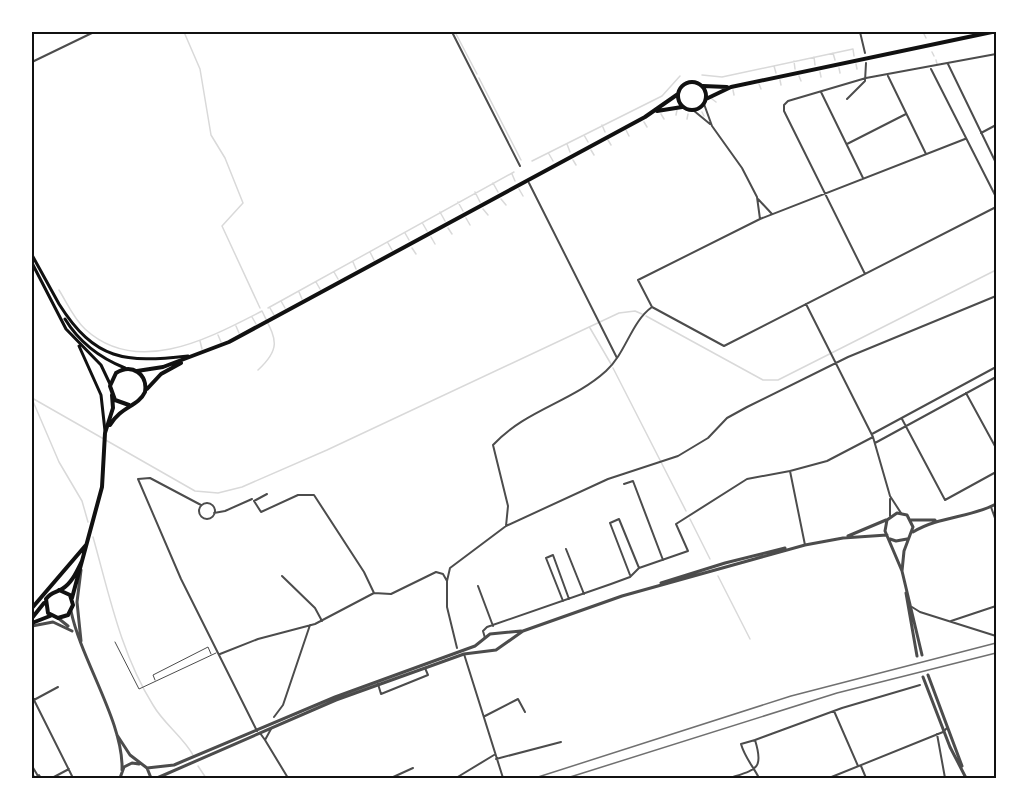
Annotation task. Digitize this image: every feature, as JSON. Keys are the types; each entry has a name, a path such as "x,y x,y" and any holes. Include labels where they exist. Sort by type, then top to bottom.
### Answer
{"main road":[{"path":"105,434 114,417 129,405 140,400 146,389 161,374 261,326 653,112 678,94 682,86 689,82 702,86 731,87 992,32"},
{"path":"702,86 705,102"},
{"path":"653,112 684,108 693,110 731,87"},
{"path":"678,94 684,108"},
{"path":"32,255 80,339 105,360 137,370 163,367 191,358"},
{"path":"32,263 60,318 77,342 101,366 110,384 113,408 105,434"},
{"path":"59,304 83,337 106,351 130,359 151,361 198,355"},
{"path":"46,599 46,609 51,616 65,617 71,611 74,586 81,570 102,487 105,434 101,395 77,342"},
{"path":"110,384 114,375 125,368"},
{"path":"137,370 144,377 146,389"},
{"path":"112,395 118,402 129,405"},
{"path":"32,608 88,542"},
{"path":"32,618 50,594 72,579 85,552"},
{"path":"59,590 72,598"},
{"path":"32,625 51,616"}],"street":[{"path":"32,62 94,32"},
{"path":"452,32 520,166"},
{"path":"860,32 865,53"},
{"path":"866,273 784,111 788,102 866,78 888,76 996,54"},
{"path":"847,99 859,89 866,78 866,63"},
{"path":"948,64 996,163"},
{"path":"930,68 996,197"},
{"path":"888,76 926,154"},
{"path":"820,91 863,178"},
{"path":"705,102 712,126"},
{"path":"693,110 712,126 742,168 757,197 772,214"},
{"path":"847,144 906,113"},
{"path":"981,133 996,125"},
{"path":"965,139 760,219 638,280 652,306 724,346 996,207"},
{"path":"529,183 617,358"},
{"path":"757,197 760,219"},
{"path":"458,650 447,608 447,581 453,563 482,546 506,526 608,479 678,456 708,438 727,418 747,406 836,364 996,296"},
{"path":"806,304 872,436 890,496 901,513 911,520 940,520"},
{"path":"506,526 508,506 493,454 494,445 507,431 527,417 592,382 617,358 646,311 652,306"},
{"path":"490,650 484,644 483,629 630,577 639,568 688,551 676,525 747,479 827,461 996,367"},
{"path":"875,443 996,377"},
{"path":"966,393 996,448"},
{"path":"902,419 945,500 996,472"},
{"path":"790,471 805,545"},
{"path":"214,513 211,504 201,505 150,478 138,480 181,579 218,653 258,732 266,740 288,778"},
{"path":"624,484 633,481 663,560"},
{"path":"267,494 254,501 261,512 298,495 314,495 364,572 374,593"},
{"path":"890,496 888,536 906,585 922,655"},
{"path":"201,505 199,512 202,517 209,518 214,513 225,511 252,499"},
{"path":"902,572 904,551 912,533 940,520 996,504"},
{"path":"991,507 996,521"},
{"path":"843,538 901,513"},
{"path":"630,577 610,523 620,519 639,568"},
{"path":"911,520 912,533"},
{"path":"157,778 306,708 458,650 475,646 490,634 522,631 725,563 773,550 843,538 888,536 896,541 908,538"},
{"path":"566,549 584,594"},
{"path":"563,601 546,558 553,555 569,599"},
{"path":"81,570 77,602 81,646"},
{"path":"218,653 322,621 374,593 391,594 436,572 443,574 447,581"},
{"path":"282,576 315,608 322,621"},
{"path":"906,585 917,656"},
{"path":"478,586 493,626"},
{"path":"951,622 996,606"},
{"path":"912,607 996,636"},
{"path":"71,611 81,646 117,735 128,752 147,768 159,769 187,764"},
{"path":"909,613 927,614"},
{"path":"58,618 78,638"},
{"path":"32,625 53,622 72,631"},
{"path":"274,717 283,705 310,625"},
{"path":"258,732 425,667 464,654 497,649 522,631"},
{"path":"497,634 501,645"},
{"path":"464,654 466,667 485,716 494,755 503,778"},
{"path":"378,685 381,694 428,675 425,667"},
{"path":"928,675 962,770"},
{"path":"923,677 944,731 966,778"},
{"path":"378,685 384,679"},
{"path":"759,778 747,761 741,744 834,711 920,685"},
{"path":"33,701 58,687"},
{"path":"32,696 73,778"},
{"path":"485,716 516,699 525,712"},
{"path":"834,711 866,778"},
{"path":"266,740 270,730 276,725"},
{"path":"829,778 938,734 944,731 947,725"},
{"path":"938,734 945,778"},
{"path":"117,735 123,770 120,778"},
{"path":"730,778 754,768 761,759 755,740"},
{"path":"496,759 561,742"},
{"path":"456,778 494,755"},
{"path":"123,770 132,763 141,764"},
{"path":"32,766 36,777"},
{"path":"147,768 150,778"},
{"path":"391,778 413,768"},
{"path":"52,778 69,769"},
{"path":"32,774 41,778"}],"lane":[{"path":"115,642 136,687 142,688 218,653"},
{"path":"156,682 153,675 208,647 212,655"}],"waterway":[{"path":"184,32 200,69 211,135 225,158 243,203 222,226 260,308"},
{"path":"455,32 477,74"},
{"path":"923,32 926,38"},
{"path":"702,75 722,77 853,49 854,56"},
{"path":"932,52 934,56"},
{"path":"833,53 835,60"},
{"path":"814,57 815,65"},
{"path":"936,60 937,64"},
{"path":"794,61 795,69"},
{"path":"856,64 857,69"},
{"path":"774,66 776,73"},
{"path":"839,68 840,73"},
{"path":"820,72 821,77"},
{"path":"532,161 662,96 680,76"},
{"path":"799,76 801,81"},
{"path":"479,78 521,160"},
{"path":"780,80 781,85"},
{"path":"759,84 761,89"},
{"path":"733,90 734,95"},
{"path":"712,99 716,102"},
{"path":"676,115 677,110"},
{"path":"702,112 704,116"},
{"path":"661,114 664,119"},
{"path":"687,119 688,114"},
{"path":"644,122 647,127"},
{"path":"602,125 605,132"},
{"path":"626,130 629,136"},
{"path":"584,135 588,142"},
{"path":"608,140 611,145"},
{"path":"567,144 570,152"},
{"path":"591,150 594,155"},
{"path":"549,154 553,161"},
{"path":"573,160 576,165"},
{"path":"268,308 514,172"},
{"path":"512,174 515,181"},
{"path":"493,183 498,192"},
{"path":"519,189 523,196"},
{"path":"475,192 480,202"},
{"path":"501,199 506,205"},
{"path":"458,202 463,211"},
{"path":"483,209 488,215"},
{"path":"440,212 445,221"},
{"path":"466,218 470,225"},
{"path":"423,224 427,231"},
{"path":"448,228 452,234"},
{"path":"405,233 409,240"},
{"path":"431,237 435,244"},
{"path":"388,243 392,250"},
{"path":"412,248 416,254"},
{"path":"370,252 374,260"},
{"path":"353,262 356,269"},
{"path":"646,316 763,380 778,380 996,270"},
{"path":"334,272 338,279"},
{"path":"316,282 320,289"},
{"path":"59,290 74,316 85,329 106,343 128,351 151,352 198,341 262,311"},
{"path":"299,292 302,299"},
{"path":"281,301 285,308"},
{"path":"270,308 274,315"},
{"path":"258,370 274,348 273,335 262,311"},
{"path":"32,398 195,491 218,493 242,487 327,450 619,313 635,311 642,314"},
{"path":"252,317 256,324"},
{"path":"236,326 239,333"},
{"path":"590,328 611,364"},
{"path":"218,335 221,342"},
{"path":"200,341 202,349"},
{"path":"613,368 686,511"},
{"path":"32,399 59,462 82,501 88,522"},
{"path":"690,519 710,559"},
{"path":"93,537 117,623 132,665 157,712 193,755"},
{"path":"718,576 750,639"},
{"path":"198,766 206,778"}],"railway":[{"path":"535,778 791,696 996,643"},
{"path":"567,778 837,693 996,653"}]}
